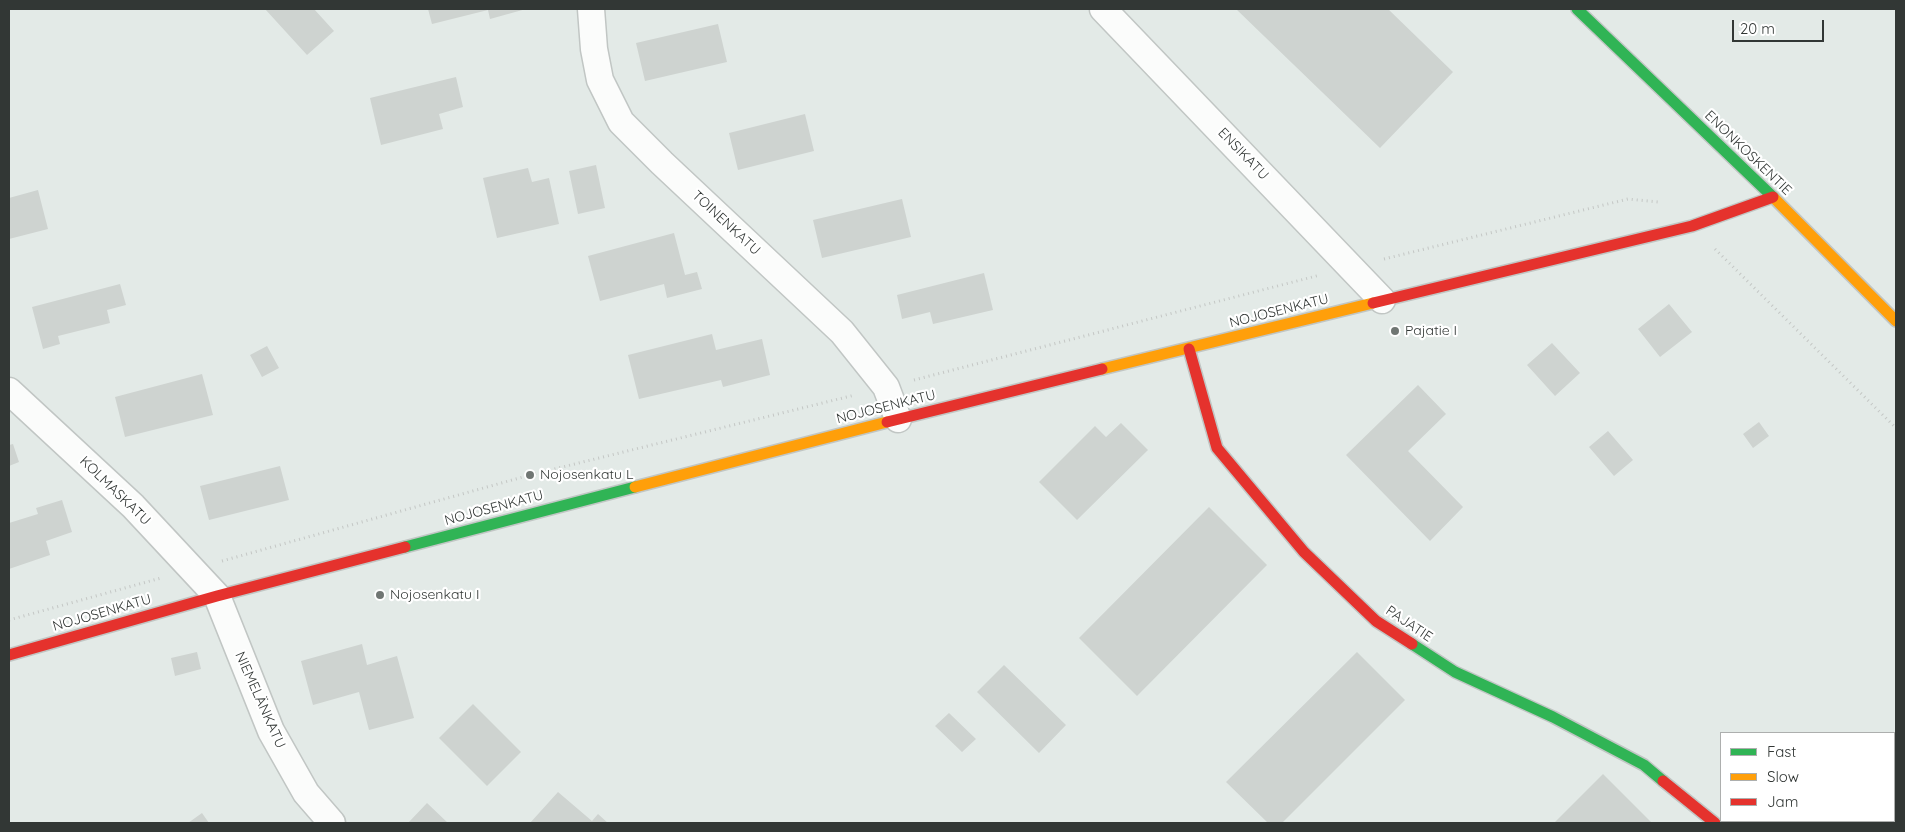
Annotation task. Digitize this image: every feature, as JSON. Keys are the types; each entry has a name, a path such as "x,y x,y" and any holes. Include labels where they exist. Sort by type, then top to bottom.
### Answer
{"street":[{"name":"TOINENKATU","path":"590,9 594,49 600,80 621,122 842,332 886,387 898,418"},
{"name":"ENSIKATU","path":"1103,9 1382,300"},
{"name":"ENONKOSKENTIE","path":"1577,9 1773,197 1896,321"},
{"name":"NOJOSENKATU","path":"9,655 217,596 898,418 1692,226 1773,197"},
{"name":"PAJATIE","path":"1189,349 1217,448 1304,552 1376,621 1455,672 1553,717 1644,765 1716,823"},
{"name":"KOLMASKATU","path":"9,391 133,506 217,596"},
{"name":"NIEMELÄNKATU","path":"217,596 270,731 306,793 332,823"}],"path":[{"path":"9,620 530,475 1628,199 1667,203 1896,428"}],"building":[{"path":"265,9 314,9 334,31 307,55"},
{"path":"428,9 526,9 490,19 488,10 432,24"},
{"path":"1236,9 1388,9 1453,72 1380,148"},
{"path":"718,24 727,62 645,81 636,43"},
{"path":"456,77 463,107 439,114 443,129 381,145 370,98"},
{"path":"805,114 814,151 738,170 729,133"},
{"path":"596,165 605,208 578,214 569,171"},
{"path":"528,168 532,182 549,178 559,224 497,238 483,178"},
{"path":"38,190 48,229 9,239 9,198"},
{"path":"902,199 911,237 822,258 813,220"},
{"path":"674,233 685,275 697,272 702,289 667,298 664,284 600,301 588,256"},
{"path":"984,273 993,310 933,324 930,312 902,319 897,295"},
{"path":"120,284 126,305 107,310 110,323 58,336 60,344 43,349 32,307"},
{"path":"1669,304 1692,332 1660,357 1638,329"},
{"path":"712,334 716,350 762,339 770,375 723,387 721,380 639,399 628,355"},
{"path":"1552,343 1580,373 1555,396 1527,365"},
{"path":"267,346 279,368 262,377 250,355"},
{"path":"202,374 213,415 125,437 115,397"},
{"path":"1418,385 1446,414 1408,451 1463,507 1430,541 1346,455"},
{"path":"1759,422 1769,436 1753,448 1743,434"},
{"path":"1121,423 1148,450 1077,520 1039,482 1095,426 1106,437"},
{"path":"1608,431 1633,460 1614,476 1589,447"},
{"path":"13,444 19,462 9,466 9,445"},
{"path":"280,466 289,500 209,520 200,486"},
{"path":"62,500 72,532 46,541 50,555 9,569 9,523 38,514 36,508"},
{"path":"1209,507 1267,565 1137,696 1079,638"},
{"path":"362,644 367,665 397,656 414,718 369,730 359,692 313,705 301,661"},
{"path":"197,652 201,669 175,676 171,658"},
{"path":"1357,652 1405,700 1282,823 1268,823 1226,782"},
{"path":"1004,665 1066,725 1039,753 977,692"},
{"path":"473,704 521,752 487,786 439,738"},
{"path":"949,713 976,739 962,752 935,726"},
{"path":"1603,774 1652,823 1554,823"},
{"path":"558,792 592,821 598,814 608,823 530,823"},
{"path":"427,803 448,823 408,823"},
{"path":"202,813 209,823 188,823"}],"traffic: fast":[{"path":"1577,9 1774,198"},
{"path":"405,547 635,487"},
{"path":"1412,644 1455,672 1553,717 1644,765 1663,781"}],"traffic: slow":[{"path":"1774,198 1896,321"},
{"path":"1102,369 1373,303"},
{"path":"635,487 887,422"}],"traffic: jam":[{"path":"1373,303 1692,226 1773,197"},
{"path":"1189,349 1217,448 1304,552 1376,621 1412,644"},
{"path":"887,422 1102,369"},
{"path":"9,655 217,596 405,547"},
{"path":"1663,781 1715,823"}],"place":[{"name":"Pajatie I","path":"1395,331"},
{"name":"Nojosenkatu L","path":"530,475"},
{"name":"Nojosenkatu I","path":"380,595"}]}
